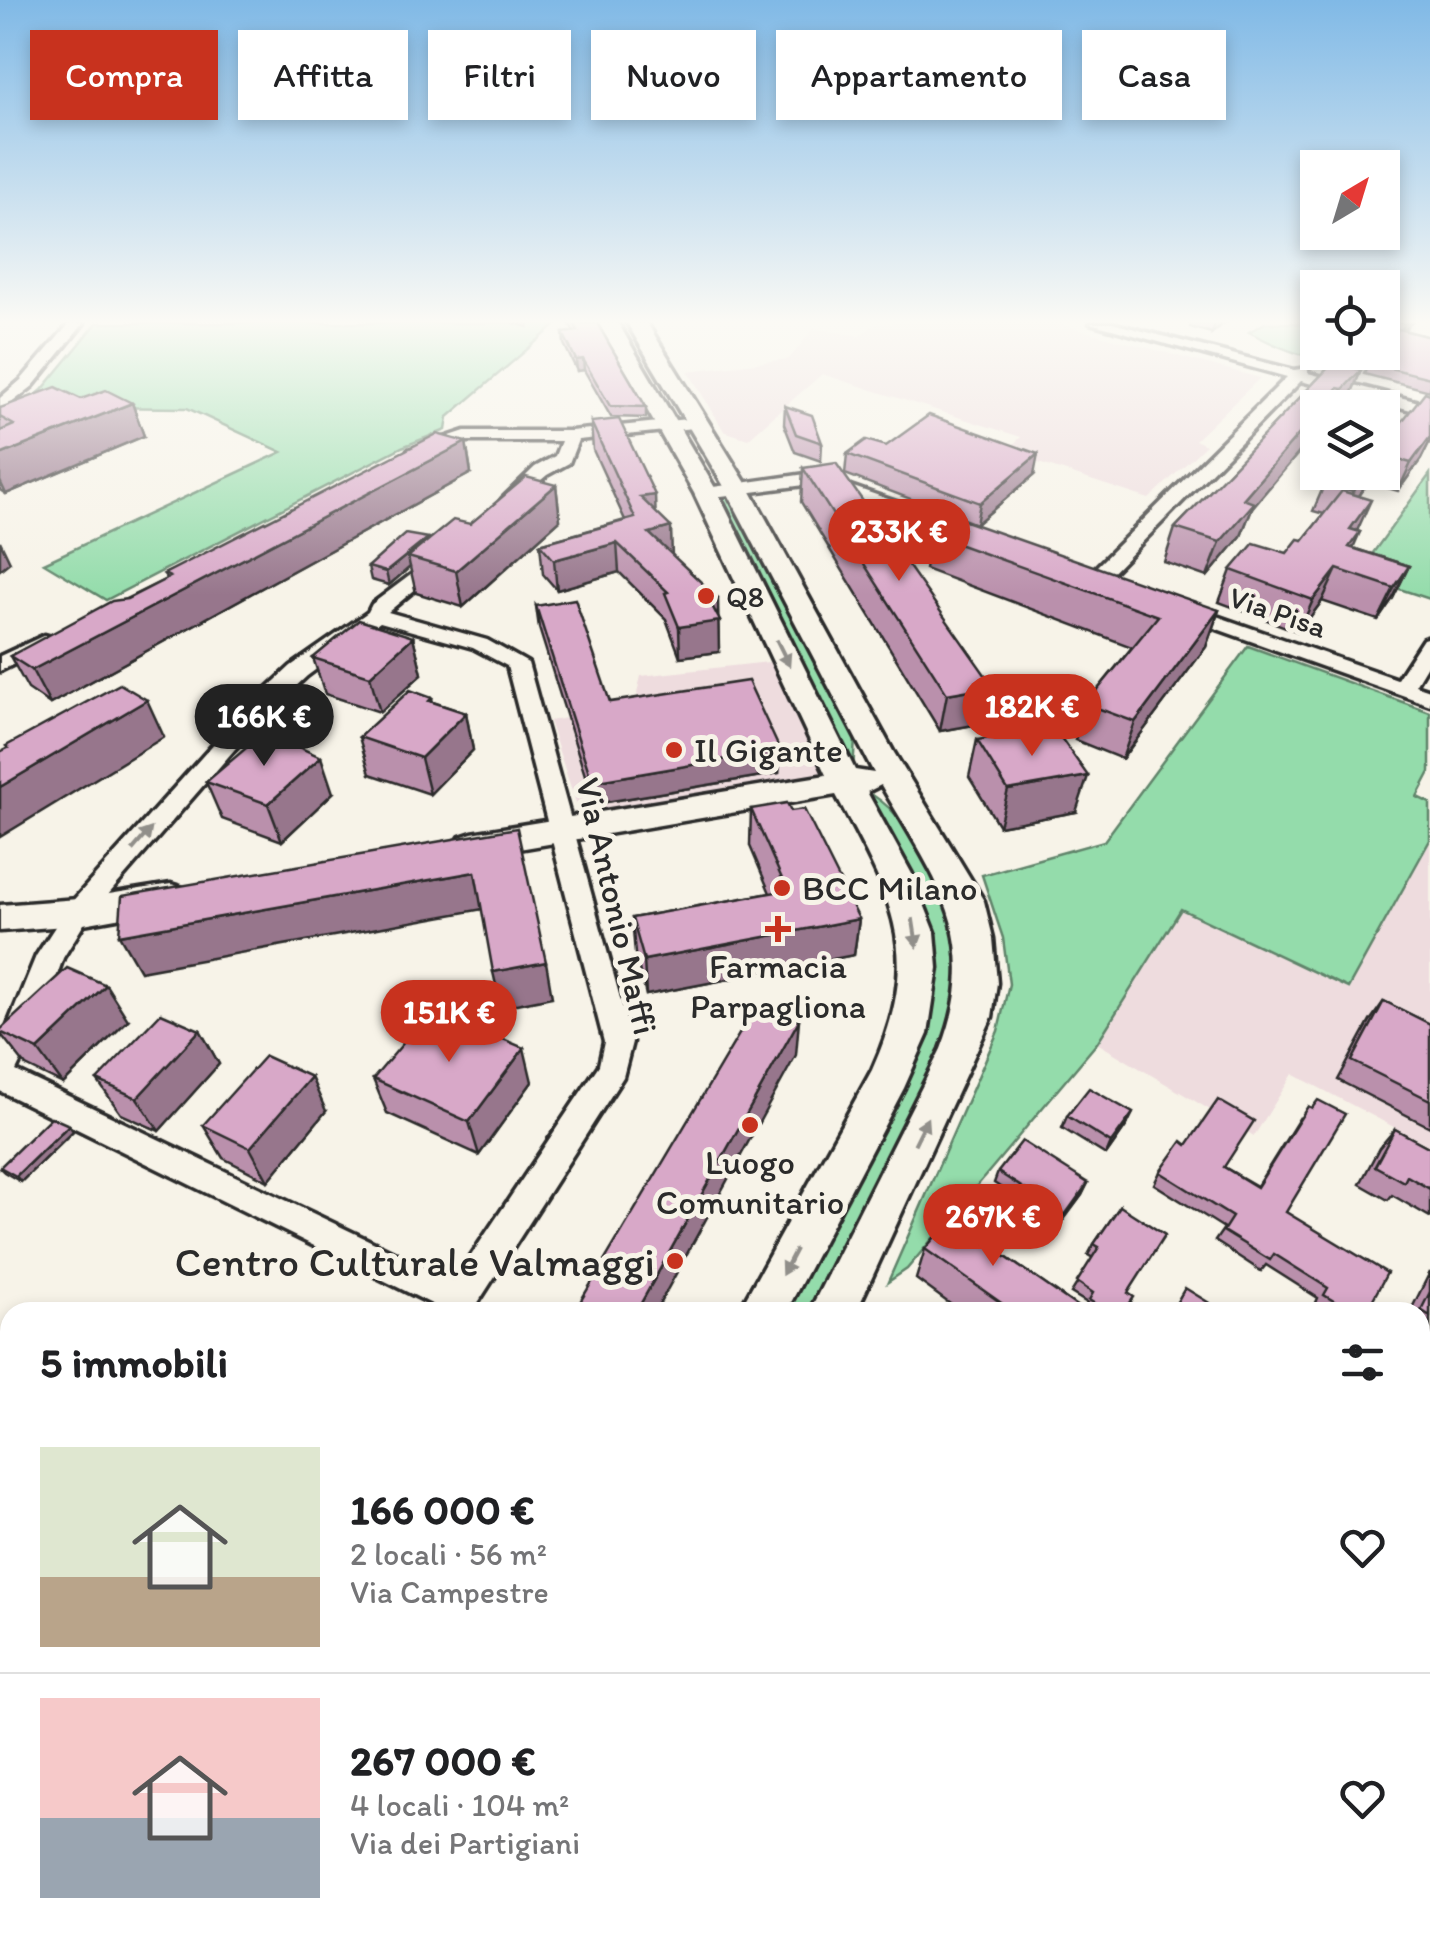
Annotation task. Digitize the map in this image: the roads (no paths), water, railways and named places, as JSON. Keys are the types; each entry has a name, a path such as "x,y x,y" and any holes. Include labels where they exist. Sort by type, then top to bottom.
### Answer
{"street":[{"path":"663,414 861,771 916,819 966,901 976,938 976,1000 961,1049 837,1302"},
{"path":"691,414 737,488 861,771 916,932 916,1001 908,1034 890,1076 766,1302"},
{"path":"1095,579 1260,414"},
{"path":"399,459 450,438 571,436 697,423"},
{"path":"531,436 530,447 541,471"},
{"path":"492,517 541,471 563,459 571,436"},
{"path":"700,482 737,488 822,480 1003,546"},
{"path":"0,1075 28,1018 50,956 78,912 253,714 299,671 377,615 379,608 450,552"},
{"name":"Via Pisa","path":"1168,605 1430,698"},
{"name":"Via Antonio Maffi","path":"0,1075 460,1302 613,1068 618,1042 517,663 480,644 377,615"},
{"path":"0,665 69,629"},
{"path":"1402,688 1430,643"},
{"path":"444,850 561,831 861,771"},
{"path":"0,918 78,912 207,890"}],"place":[{"name":"Q8","path":"706,596"},
{"name":"Il Gigante","path":"674,750"},
{"name":"BCC Milano","path":"782,888"},
{"name":"Farmacia Parpagliona","path":"778,929"},
{"name":"Luogo Comunitario","path":"750,1125"},
{"name":"Centro Culturale Valmaggi","path":"675,1261"}]}
